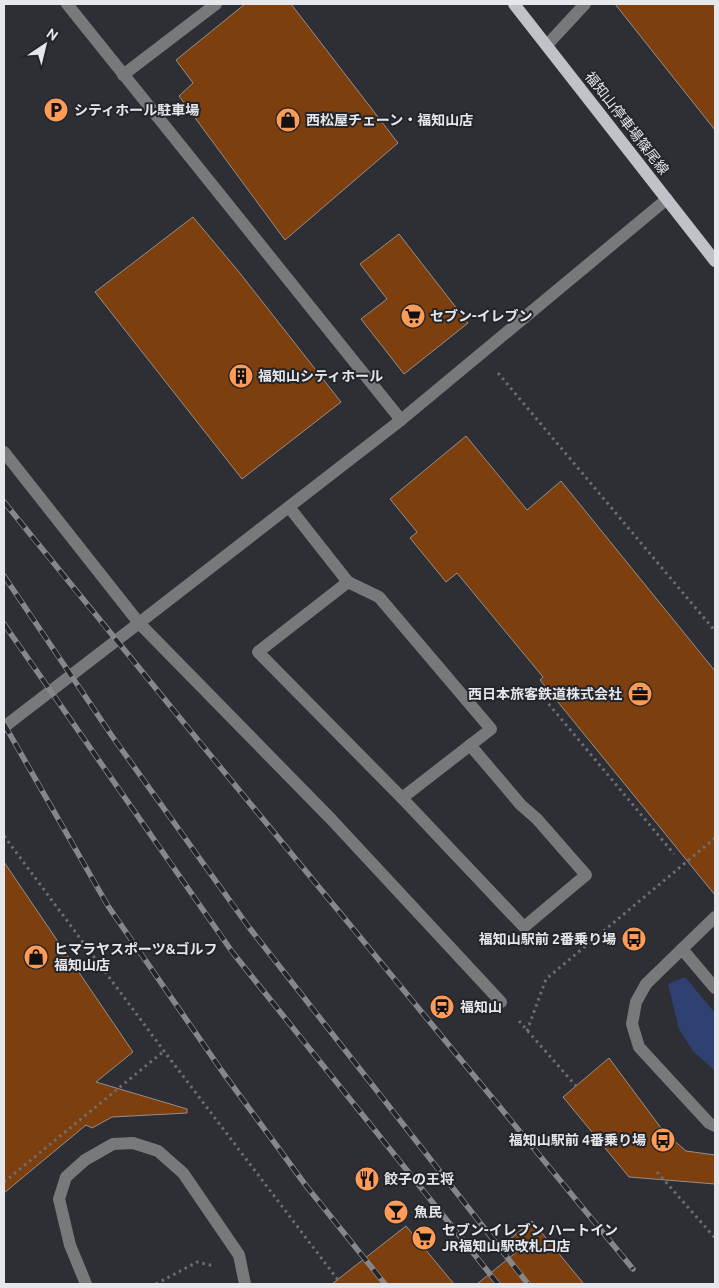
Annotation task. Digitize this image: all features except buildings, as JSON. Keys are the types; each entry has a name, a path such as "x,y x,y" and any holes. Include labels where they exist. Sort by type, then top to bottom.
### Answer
{"main road":[{"name":"福知山停車場篠尾線","path":"514,4 715,260"}],"street":[{"path":"67,4 401,420"},
{"path":"123,75 216,4"},
{"path":"547,45 585,4"},
{"path":"4,727 401,420 667,199"},
{"path":"4,452 139,623 331,820 502,1002"},
{"path":"289,507 348,582 379,597 491,730 402,798"},
{"path":"348,582 258,652 402,798 524,927 586,874 537,819 521,805 470,746"},
{"path":"715,917 646,984 636,1002 632,1024 640,1047 709,1124 715,1126"},
{"path":"682,949 715,988"},
{"path":"86,1284 70,1245 58,1200 66,1177 85,1160 113,1144 133,1143 158,1151 183,1173 239,1255 245,1284"}],"path":[{"path":"497,373 715,631"},
{"path":"549,690 542,696 674,854"},
{"path":"4,836 338,1280"},
{"path":"527,1030 546,979 715,838"},
{"path":"502,1002 576,1086"},
{"path":"4,1182 164,1051"},
{"path":"657,1172 715,1238"},
{"path":"156,1284 197,1262 216,1266"}],"shaded area":[{"path":"685,977 715,1013 715,1071 693,1051 679,1029 668,984"}],"railway":[{"path":"4,502 633,1269"},
{"path":"4,576 112,736 248,926 528,1284"},
{"path":"4,624 233,953 498,1284"},
{"path":"4,724 108,906 224,1074 307,1187 385,1284"}],"place":[{"name":"シティホール駐車場","path":"56,110"},
{"name":"西松屋チェーン・福知山店","path":"288,120"},
{"name":"セブン-イレブン","path":"413,316"},
{"name":"福知山シティホール","path":"241,376"},
{"name":"西日本旅客鉄道株式会社","path":"640,694"},
{"name":"福知山駅前 2番乗り場","path":"634,939"},
{"name":"ヒマラヤスポーツ&ゴルフ 福知山店","path":"36,957"},
{"name":"福知山","path":"442,1007"},
{"name":"福知山駅前 4番乗り場","path":"663,1140"},
{"name":"餃子の王将","path":"367,1179"},
{"name":"魚民","path":"396,1212"},
{"name":"セブン-イレブン ハートイン JR福知山駅改札口店","path":"424,1238"}]}
